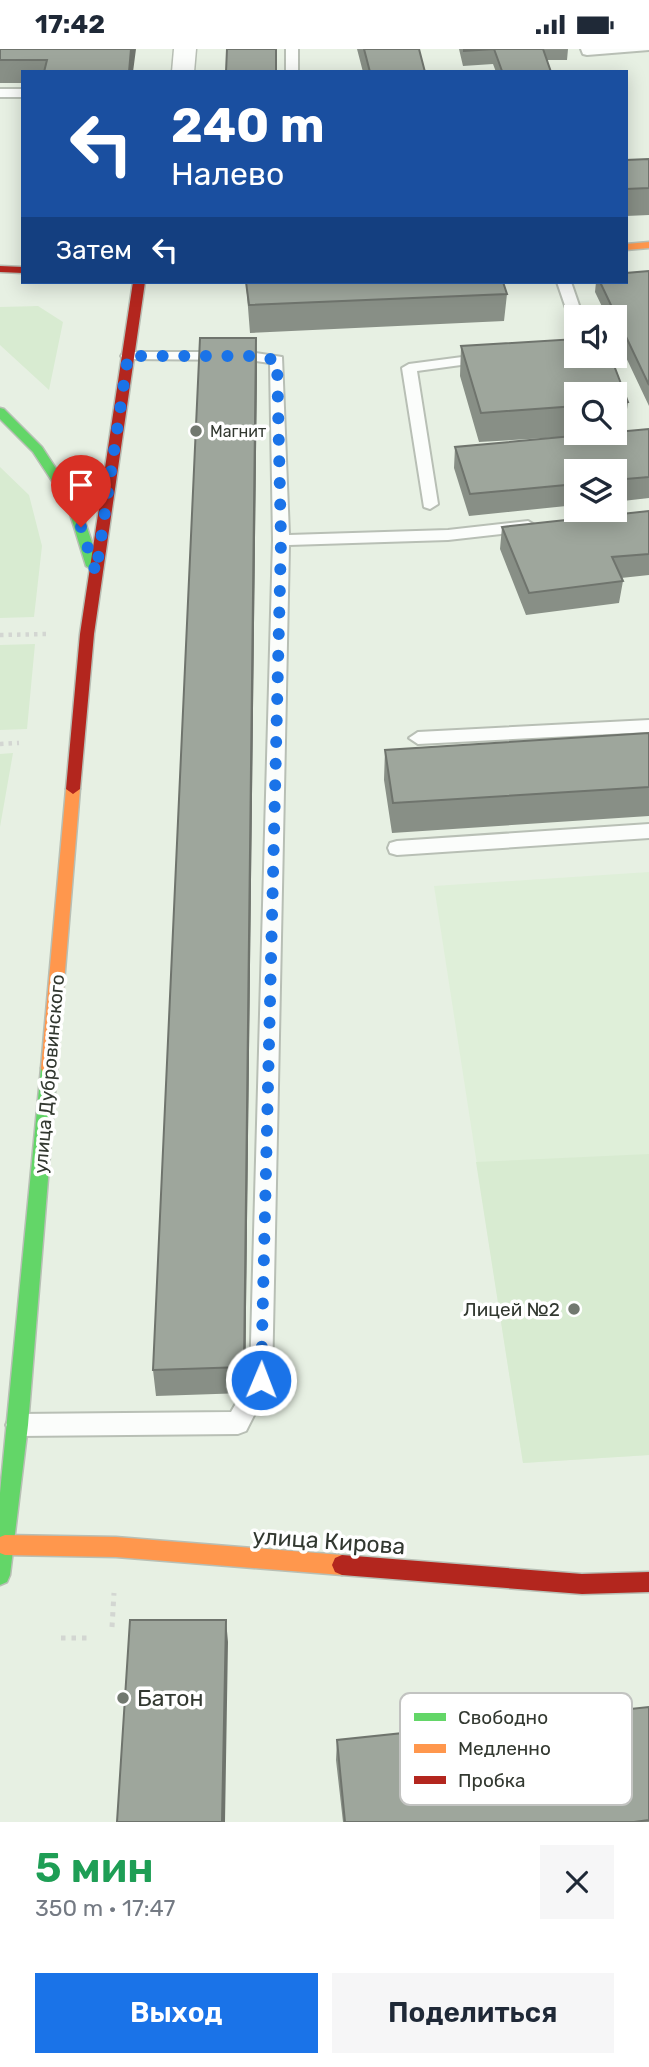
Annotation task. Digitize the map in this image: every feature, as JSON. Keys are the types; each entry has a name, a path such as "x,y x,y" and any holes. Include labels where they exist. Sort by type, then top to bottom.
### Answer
{"main road":[{"path":"628,247 649,245"},
{"path":"0,269 21,270"},
{"name":"улица Дубровинского","path":"0,1575 18,1425 87,634 139,284"},
{"name":"улица Дубровинского","path":"0,412 38,450 73,504 96,573"},
{"name":"улица Кирова","path":"5,1545 116,1547 582,1584 649,1582"}],"street":[{"path":"183,70 185,49"}],"lane":[{"path":"292,49 292,70"},
{"path":"587,49 644,49"},
{"path":"0,93 21,93"},
{"path":"565,284 572,305"},
{"path":"18,1425 237,1423 261,1380 281,540 277,360 249,356 128,356"},
{"path":"430,504 409,368 499,356"},
{"path":"281,540 448,535 538,525"},
{"path":"418,738 649,726"},
{"path":"397,848 649,831"}],"path":[{"path":"0,635 48,634"},
{"path":"0,744 19,743"},
{"path":"112,1627 114,1593"},
{"path":"61,1639 87,1639"}],"shaded area":[{"path":"38,306 63,322 49,390 0,345 0,307"},
{"path":"0,467 29,495 42,546 34,617 0,618"},
{"path":"35,644 27,729 0,730 0,645"},
{"path":"13,753 0,827 0,754"},
{"name":"Лицей №2","path":"649,872 649,1455 523,1463 434,886"},
{"path":"649,1154 649,1455 523,1463 476,1162"}],"building":[{"path":"0,49 131,49 129,70 44,70 47,60 0,60"},
{"path":"227,49 276,49 276,70 226,70"},
{"path":"364,49 419,49 424,70 369,70"},
{"path":"494,49 543,49 550,70 502,70"},
{"path":"649,159 649,188 628,189 628,160"},
{"path":"649,271 649,385 627,339 627,305 611,305 601,284 628,284 628,273"},
{"path":"246,284 504,284 507,294 249,305"},
{"path":"200,338 256,338 244,1367 153,1370"},
{"path":"564,340 564,368 615,368 620,382 564,382 564,407 481,413 461,346"},
{"path":"649,429 649,477 627,479 627,459 564,459 564,485 470,494 455,447 564,437 564,445 627,445 627,431"},
{"path":"649,511 649,554 612,557 623,581 529,593 502,527 564,520 627,522 627,513"},
{"path":"649,733 649,787 393,803 385,750"},
{"path":"130,1620 226,1620 222,1822 117,1822"},
{"path":"649,1707 649,1820 345,1822 337,1740 400,1733 400,1805 632,1805 632,1709"}],"traffic: fast":[{"path":"0,412 38,450 73,504 93,566"},
{"path":"0,1575 18,1425 49,1068"}],"traffic: slow":[{"path":"628,247 649,245"},
{"path":"49,1068 73,789"},
{"path":"5,1545 116,1547 342,1565"}],"traffic: jam":[{"path":"0,269 21,270"},
{"path":"73,789 87,634 139,284"},
{"path":"342,1565 582,1584 649,1582"}],"place":[{"name":"Магнит","path":"196,431"},
{"name":"Лицей №2","path":"574,1309"},
{"name":"Батон","path":"123,1698"}],"route":[{"path":"81,527 96,573 128,356 249,356 277,360 281,540 261,1380"}]}
